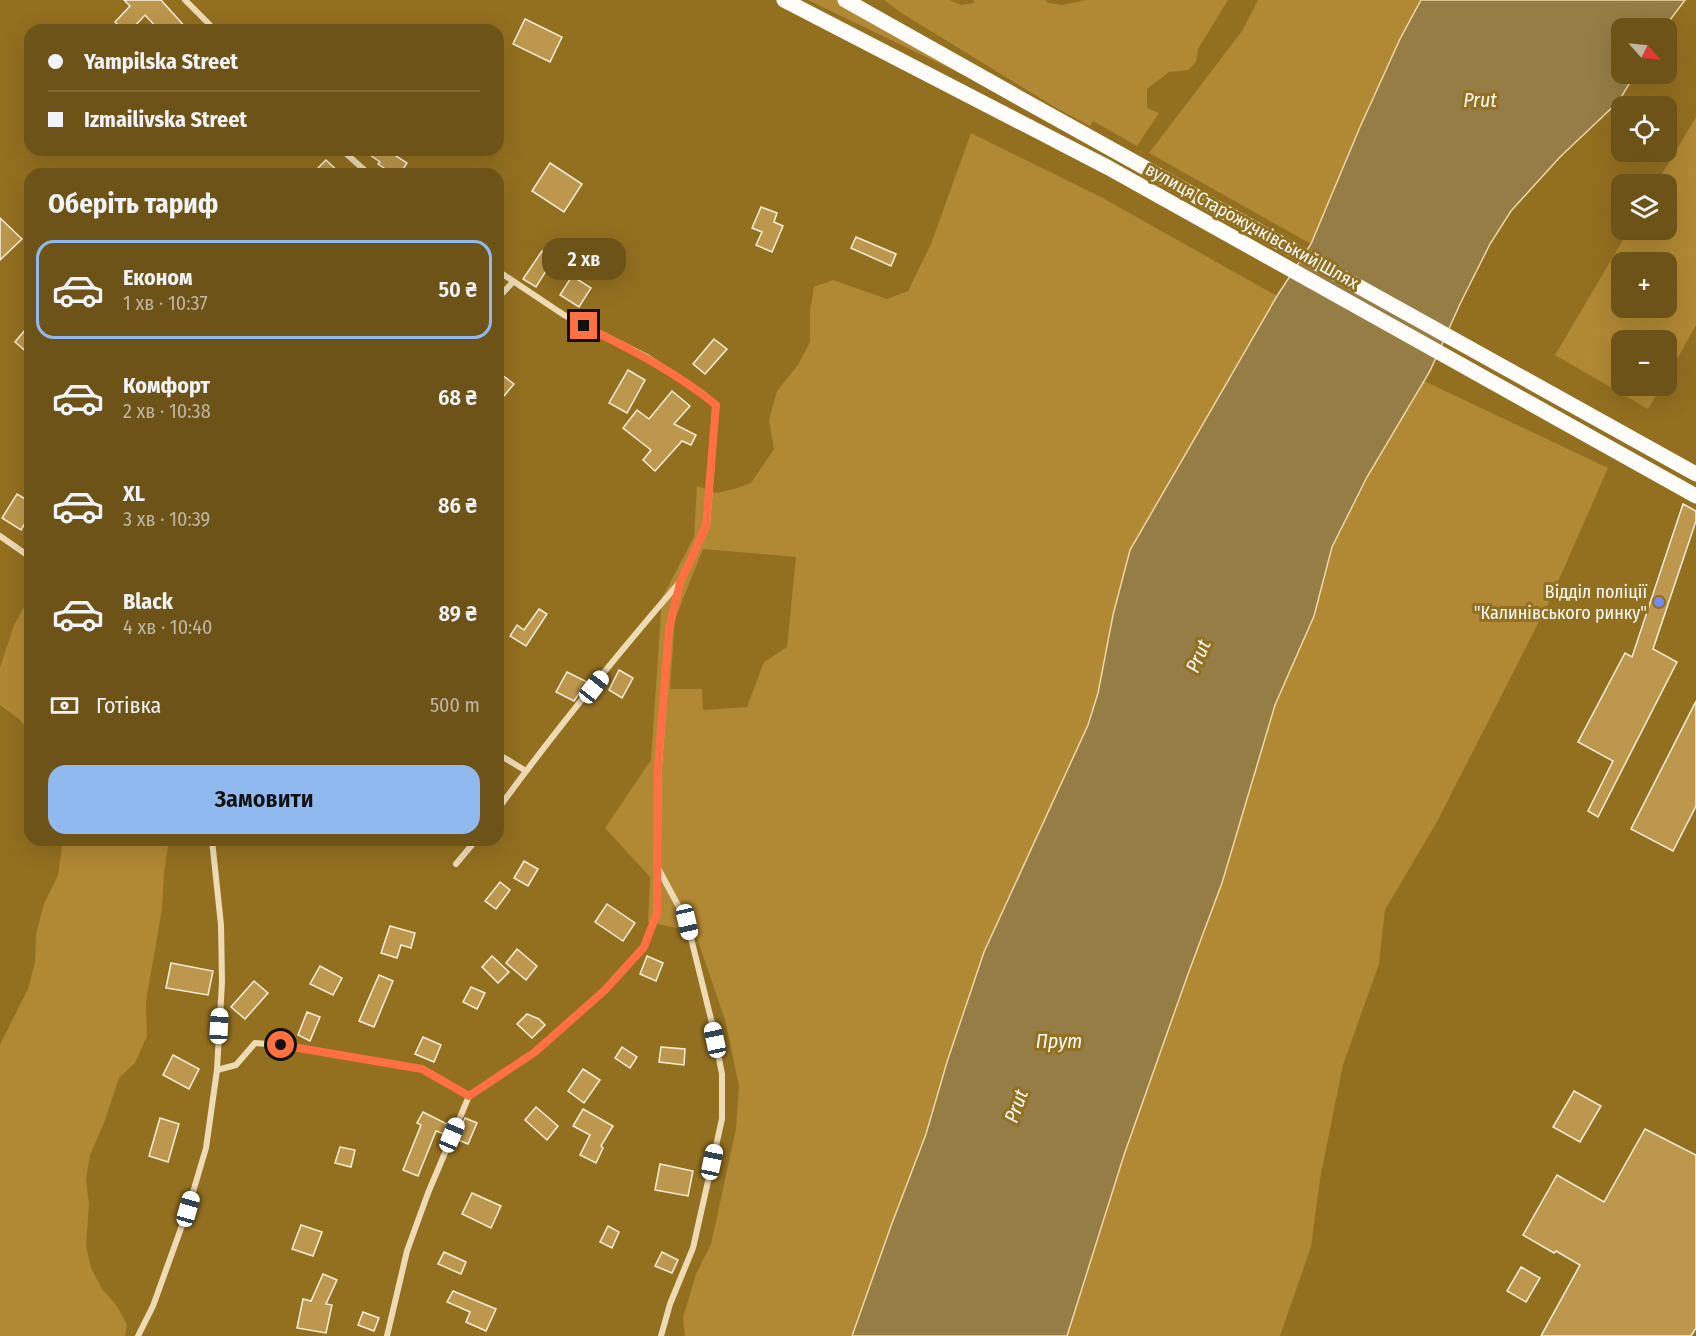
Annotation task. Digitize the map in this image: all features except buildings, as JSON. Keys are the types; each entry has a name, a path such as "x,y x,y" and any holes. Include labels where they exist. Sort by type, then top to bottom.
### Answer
{"main road":[{"name":"вулиця Старожучківський Шлях","path":"784,0 1109,168 1696,496"},
{"name":"вулиця Старожучківський Шлях","path":"845,0 1696,474"}],"street":[{"path":"185,0 209,24"},
{"path":"349,156 362,168"},
{"path":"387,1336 407,1251 428,1193 469,1096 535,1052 605,990 644,947 657,913 658,766 669,629 680,583 706,526 716,405 702,393 647,357 564,315 504,275"},
{"path":"504,292 513,282"},
{"path":"0,536 24,553"},
{"path":"504,801 629,641 680,583"},
{"path":"504,757 526,771"},
{"path":"138,1336 153,1306 188,1209 206,1148 217,1070 222,982 221,925 213,846"},
{"path":"456,864 471,846"},
{"path":"658,868 687,922 722,1074 722,1119 693,1248 669,1304 661,1336"},
{"path":"217,1070 236,1065 255,1043 281,1045 422,1069 469,1096"}],"shaded area":[{"path":"808,0 862,0 1015,100"},
{"path":"884,0 949,0 961,5 974,3 974,0 1045,0 1062,5 1086,0 1228,0 1198,49 1196,62 1188,70 1169,72 1147,89 1147,108 1159,113 1137,146 1093,121 1090,126 1058,109"},
{"path":"1258,0 1421,0 1377,90 1311,244 1149,153 1242,31"},
{"path":"1696,117 1696,325 1677,359 1677,330 1611,330 1611,388 1555,355 1611,260 1611,318 1677,318 1677,252 1616,252 1623,240 1677,240 1677,174 1662,174 1669,162 1677,162 1677,149"},
{"path":"971,133 1099,196 1277,296 1130,550 1113,615 1098,693 1088,725 984,952 947,1062 926,1134 852,1336 685,1336 683,1318 696,1274 711,1244 736,1129 739,1086 725,1020 695,932 648,922 650,877 605,828 651,760 662,598 694,537 697,486 716,493 751,483 774,449 769,420 777,391 798,365 810,342 810,311 814,287 833,280 887,299 908,291 931,244","holes":["703,549 796,557 787,647 764,662 747,707 703,710 702,689 670,689 675,619"]},
{"path":"1424,381 1608,468 1549,602 1438,820 1385,910 1379,964 1343,1065 1320,1179 1311,1247 1280,1336 1067,1336 1124,1155 1222,883 1275,705 1314,616 1332,547 1367,477"},
{"path":"1626,396 1656,396 1648,409"},
{"path":"24,607 24,725 0,705 0,668 14,625"},
{"path":"62,846 168,846 162,909 146,1001 147,1036 135,1063 119,1078 104,1123 90,1155 86,1179 89,1204 86,1246 91,1268 102,1289 117,1306 127,1325 125,1336 0,1336 0,1045 28,989 35,962 36,934 44,904 58,875"}],"water":[{"name":"Прут","path":"1421,0 1685,0 1672,18 1611,18 1611,84 1629,84 1622,96 1611,96 1611,109 1560,157 1511,211 1490,244 1430,371 1367,477 1332,547 1314,616 1275,705 1222,883 1124,1155 1067,1336 852,1336 926,1134 947,1062 984,952 1088,725 1098,693 1113,615 1130,550 1277,296 1311,244 1400,39"}],"place":[{"name":"Відділ поліції \"Калинівського ринку\"","path":"1659,602"}],"route":[{"path":"281,1045 422,1069 469,1096 535,1052 605,990 644,947 657,913 658,766 669,629 680,583 706,526 716,405 702,393 647,357 584,326"}],"water label":[{"name":"Prut","path":"1480,100"},
{"name":"Prut","path":"1198,656"},
{"name":"Prut","path":"1016,1106"}]}
